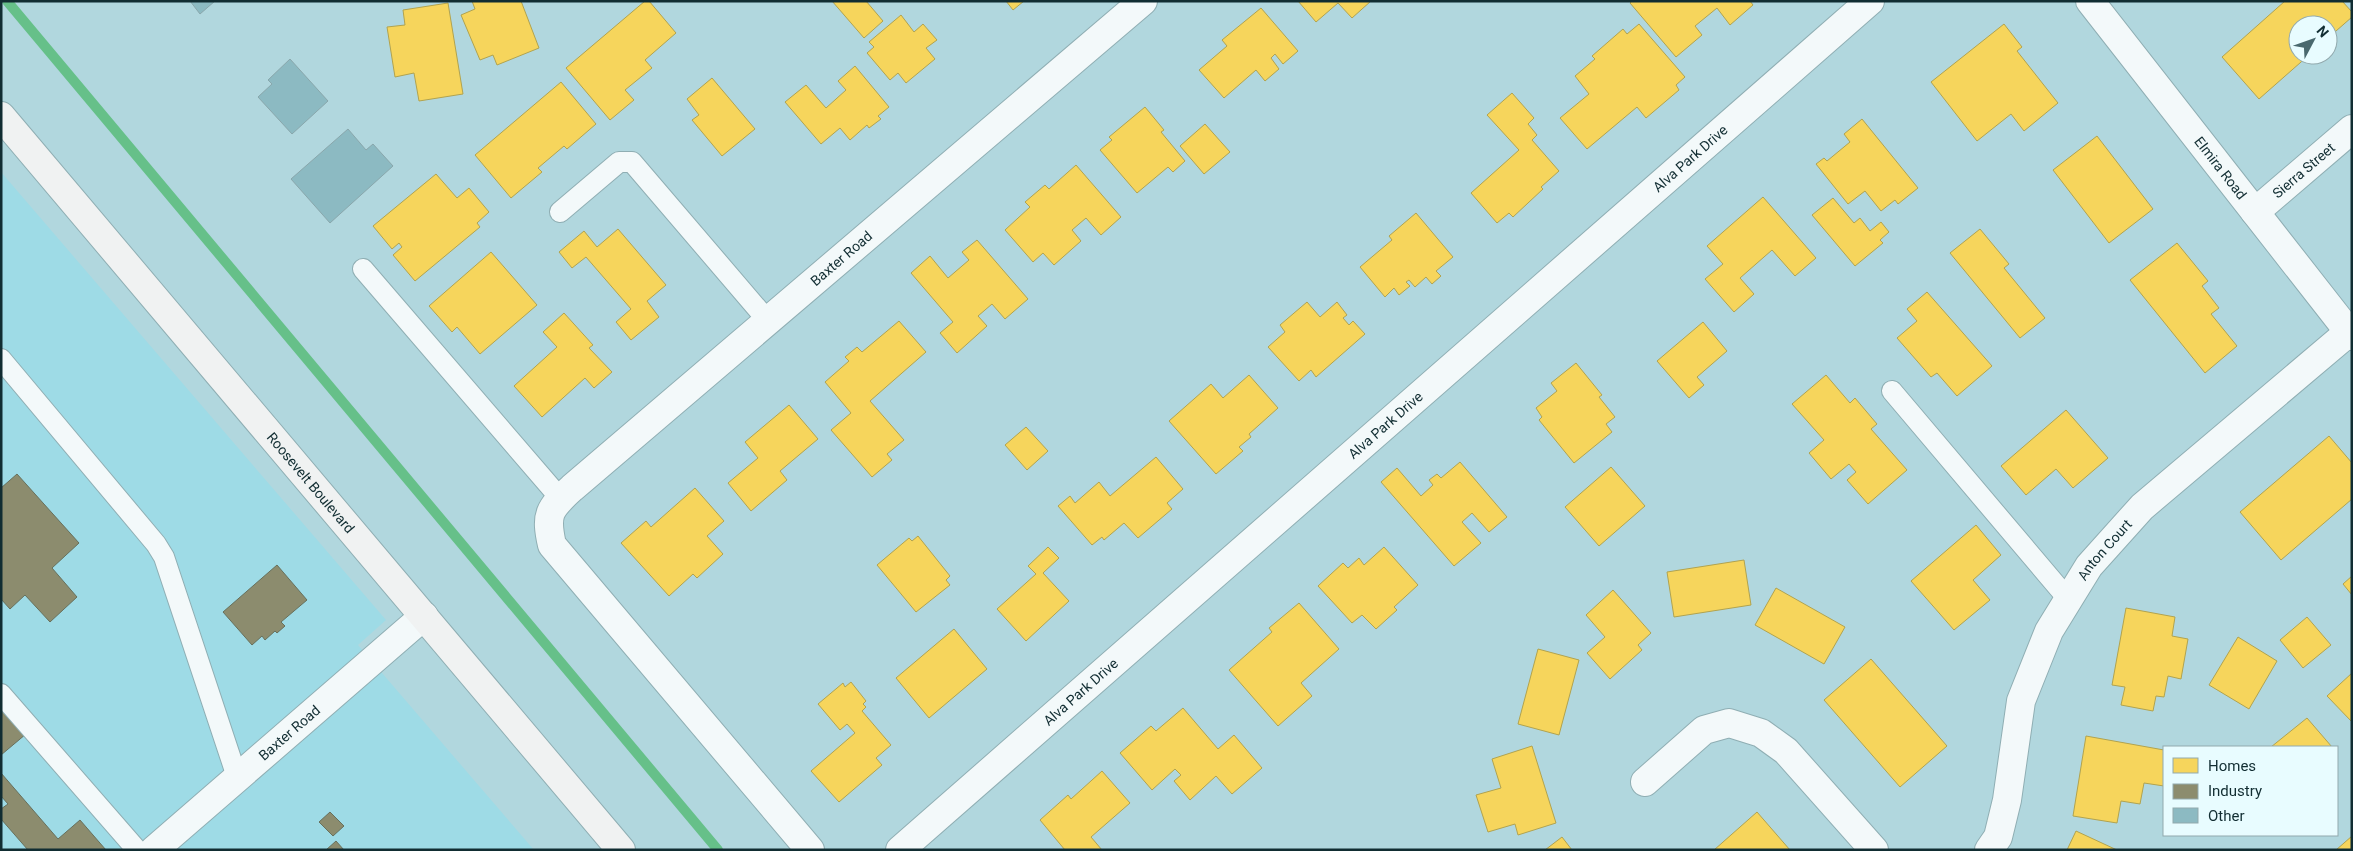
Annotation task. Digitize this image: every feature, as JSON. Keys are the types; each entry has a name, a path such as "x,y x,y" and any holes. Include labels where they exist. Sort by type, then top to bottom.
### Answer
{"main road":[{"name":"Roosevelt Boulevard","path":"1,116 621,850"}],"street":[{"name":"Baxter Road","path":"810,850 552,544 547,522 555,503 560,498 1143,1"},
{"name":"Alva Park Drive","path":"900,850 1870,1"},
{"name":"Elmira Road","path":"2090,1 2350,334"},
{"name":"Sierra Street","path":"2255,212 2352,129"},
{"name":"Anton Court","path":"1989,850 1998,837 2007,800 2021,701 2048,631 2088,566 2142,507 2350,334"},
{"name":"Baxter Road","path":"154,850 424,616"},
{"path":"1645,782 1704,730 1729,724 1761,733 1786,751 1874,850"}],"lane":[{"path":"560,212 619,162 632,162 768,321"},
{"path":"363,269 560,498"},
{"path":"1,359 156,544 164,557 237,777"},
{"path":"1892,391 2068,598"},
{"path":"1,694 137,850"}],"shaded area":[{"path":"1,172 386,620 358,645 534,850 1,850"}],"building: Homes":[{"path":"472,1 521,1 539,48 497,65 493,55 480,60 461,15 475,9"},
{"path":"645,1 649,1 676,33 645,60 652,68 625,90 634,100 610,120 566,68"},
{"path":"832,1 866,1 883,21 864,38"},
{"path":"1006,1 1024,1 1013,10"},
{"path":"1298,1 1371,1 1352,18 1338,3 1316,22"},
{"path":"1632,1 1750,1 1753,5 1730,25 1717,8 1695,26 1702,35 1676,57 1630,3"},
{"path":"2285,1 2342,1 2352,12 2352,17 2338,29 2338,15 2288,15 2288,65 2298,65 2259,99 2222,57"},
{"path":"448,3 463,94 419,101 414,73 395,77 387,27 405,25 403,10"},
{"path":"1261,8 1298,51 1283,64 1275,54 1271,58 1279,69 1265,81 1256,70 1224,98 1199,70 1227,46 1222,40"},
{"path":"901,15 914,32 923,24 937,40 926,48 935,59 906,83 898,73 890,80 867,53 874,47 869,42"},
{"path":"1639,24 1685,77 1676,85 1679,90 1646,118 1637,107 1587,149 1560,118 1589,94 1575,76 1595,59 1592,56 1623,29 1627,34"},
{"path":"2004,24 2022,47 2017,51 2058,103 2024,131 2011,114 1977,141 1931,82"},
{"path":"855,66 889,107 878,116 881,119 869,128 867,125 850,140 840,128 821,144 785,102 806,85 826,108 846,90 838,81"},
{"path":"712,78 755,129 722,156 692,120 699,115 687,99"},
{"path":"561,82 596,124 567,149 564,146 538,168 542,172 511,198 475,155"},
{"path":"1512,93 1534,118 1528,124 1537,135 1532,140 1559,171 1513,217 1509,213 1497,223 1471,193 1519,150 1487,115"},
{"path":"1145,107 1164,130 1161,132 1185,161 1173,172 1168,167 1137,193 1100,150 1112,140 1109,137"},
{"path":"1862,119 1918,188 1898,204 1895,200 1881,211 1865,191 1848,204 1816,164 1824,158 1827,161 1850,142 1844,134"},
{"path":"1205,124 1230,152 1204,174 1180,146"},
{"path":"2097,136 2153,209 2109,243 2053,170"},
{"path":"1076,165 1121,217 1101,235 1086,218 1072,230 1081,241 1054,265 1043,253 1033,262 1005,230 1030,207 1025,202 1045,185 1049,189"},
{"path":"436,174 457,198 469,188 489,212 477,223 480,227 415,281 393,255 402,247 399,243 392,249 373,226"},
{"path":"1763,197 1816,258 1795,276 1772,250 1740,278 1754,294 1734,312 1705,279 1723,264 1707,246"},
{"path":"1833,198 1854,223 1860,218 1870,231 1881,222 1889,232 1880,240 1883,243 1855,266 1812,215"},
{"path":"1416,213 1453,257 1436,271 1441,276 1432,284 1426,277 1415,287 1409,280 1406,282 1410,286 1399,295 1394,288 1385,297 1360,267 1392,240 1389,236"},
{"path":"618,229 666,285 647,301 659,317 631,340 616,322 631,309 586,257 572,268 559,252 584,231 597,247"},
{"path":"1980,229 2009,264 2004,268 2045,318 2020,338 1950,253"},
{"path":"977,240 1028,299 1005,319 992,304 978,316 987,326 957,353 940,333 953,322 911,273 930,256 948,278 969,260 962,252"},
{"path":"2177,243 2208,281 2202,286 2219,308 2211,314 2237,346 2205,373 2130,280"},
{"path":"491,252 537,305 480,354 457,327 452,332 429,306"},
{"path":"1927,292 1992,366 1957,396 1937,373 1931,377 1897,338 1917,321 1907,309"},
{"path":"1307,302 1320,317 1337,302 1347,315 1343,318 1349,325 1353,321 1365,334 1316,377 1311,370 1299,381 1268,347 1285,332 1280,325"},
{"path":"564,313 593,345 589,348 612,372 594,388 585,378 542,417 514,386 557,347 543,332"},
{"path":"899,321 926,352 870,401 904,440 887,454 892,460 872,477 831,430 851,413 825,382 849,361 845,357 857,347 862,352"},
{"path":"1703,322 1727,351 1697,377 1704,385 1689,398 1657,361"},
{"path":"1576,363 1602,395 1599,397 1615,417 1606,424 1612,432 1574,463 1539,420 1542,417 1536,408 1557,391 1551,383"},
{"path":"1249,375 1278,408 1249,434 1251,437 1239,447 1243,451 1216,474 1169,421 1211,384 1223,398"},
{"path":"1826,375 1850,403 1855,398 1877,424 1871,429 1907,470 1868,504 1847,480 1856,472 1849,464 1831,479 1809,453 1824,440 1792,404"},
{"path":"789,405 818,439 780,471 787,480 751,511 728,483 758,458 745,442"},
{"path":"2066,410 2108,458 2073,488 2056,469 2026,495 2001,466"},
{"path":"1026,427 1048,451 1027,470 1005,445"},
{"path":"2329,436 2352,463 2352,499 2281,560 2240,512"},
{"path":"1156,457 1183,489 1167,503 1172,509 1138,538 1124,523 1104,540 1102,537 1092,545 1058,506 1070,496 1075,503 1099,482 1110,496"},
{"path":"1460,462 1507,517 1489,532 1472,513 1462,522 1481,543 1454,566 1381,482 1397,468 1421,496 1433,485 1429,480 1437,474 1441,478"},
{"path":"1611,467 1645,506 1599,546 1565,507"},
{"path":"695,488 724,521 707,536 723,554 697,578 693,574 669,596 621,543 646,521 651,527"},
{"path":"1976,525 2001,555 1973,580 1990,600 1954,630 1911,581"},
{"path":"918,536 950,576 946,580 950,585 916,612 877,565 909,538 912,541"},
{"path":"1048,547 1059,558 1043,573 1069,601 1026,641 997,609 1036,574 1028,566"},
{"path":"1384,547 1418,585 1394,607 1397,610 1376,629 1362,615 1352,623 1318,586 1343,563 1348,568 1359,558 1364,565"},
{"path":"1744,560 1751,605 1674,617 1667,572"},
{"path":"2352,576 2352,595 2343,584"},
{"path":"1776,588 1845,627 1824,664 1755,625"},
{"path":"1613,590 1651,633 1638,645 1642,650 1610,679 1587,653 1605,637 1586,615"},
{"path":"1299,603 1339,649 1301,683 1312,696 1278,726 1229,670 1272,632 1269,628"},
{"path":"2126,608 2175,617 2172,636 2188,639 2181,679 2168,676 2164,697 2156,696 2153,711 2121,705 2125,687 2112,685"},
{"path":"2307,617 2331,645 2303,668 2280,640"},
{"path":"954,629 987,669 929,718 896,678"},
{"path":"2238,637 2277,661 2249,709 2209,685"},
{"path":"1538,649 1579,660 1559,735 1518,724"},
{"path":"1871,659 1947,746 1900,787 1824,700"},
{"path":"2352,673 2352,722 2327,696"},
{"path":"851,682 866,701 863,704 866,707 862,711 891,745 876,758 882,765 839,802 811,771 855,733 847,724 840,730 818,704 843,683 845,687"},
{"path":"1183,708 1218,749 1234,735 1262,768 1232,794 1216,776 1190,800 1174,781 1181,775 1175,769 1152,790 1120,753 1151,726 1156,731"},
{"path":"2307,718 2331,746 2272,746"},
{"path":"2086,736 2163,750 2163,786 2144,783 2140,804 2121,801 2117,823 2073,816"},
{"path":"1532,746 1556,823 1518,835 1515,824 1488,832 1476,795 1501,788 1492,759"},
{"path":"1102,771 1130,803 1091,837 1102,850 1065,850 1040,820 1068,795 1071,799"},
{"path":"1757,812 1790,850 1714,850"},
{"path":"2076,831 2117,850 2067,850"},
{"path":"2352,836 2352,850 2336,850"},
{"path":"1562,837 1572,850 1545,850"}],"building: Industry":[{"path":"17,474 79,543 52,568 77,597 50,622 25,595 10,609 1,599 1,488"},
{"path":"277,565 307,600 281,622 285,626 277,633 275,631 265,640 262,636 252,645 223,612"},
{"path":"5,709 26,734 1,755 1,712"},
{"path":"1,773 58,839 80,820 106,850 28,850 1,819 1,809 8,804 1,796"},
{"path":"330,812 344,826 333,836 319,822"},
{"path":"336,841 344,850 326,850"}],"building: Other":[{"path":"190,1 215,1 200,14"},
{"path":"290,59 328,101 292,134 258,97 272,84 268,80"},
{"path":"348,129 366,150 373,144 393,166 330,223 291,179"}],"waterway":[{"path":"7,1 718,850"}]}
